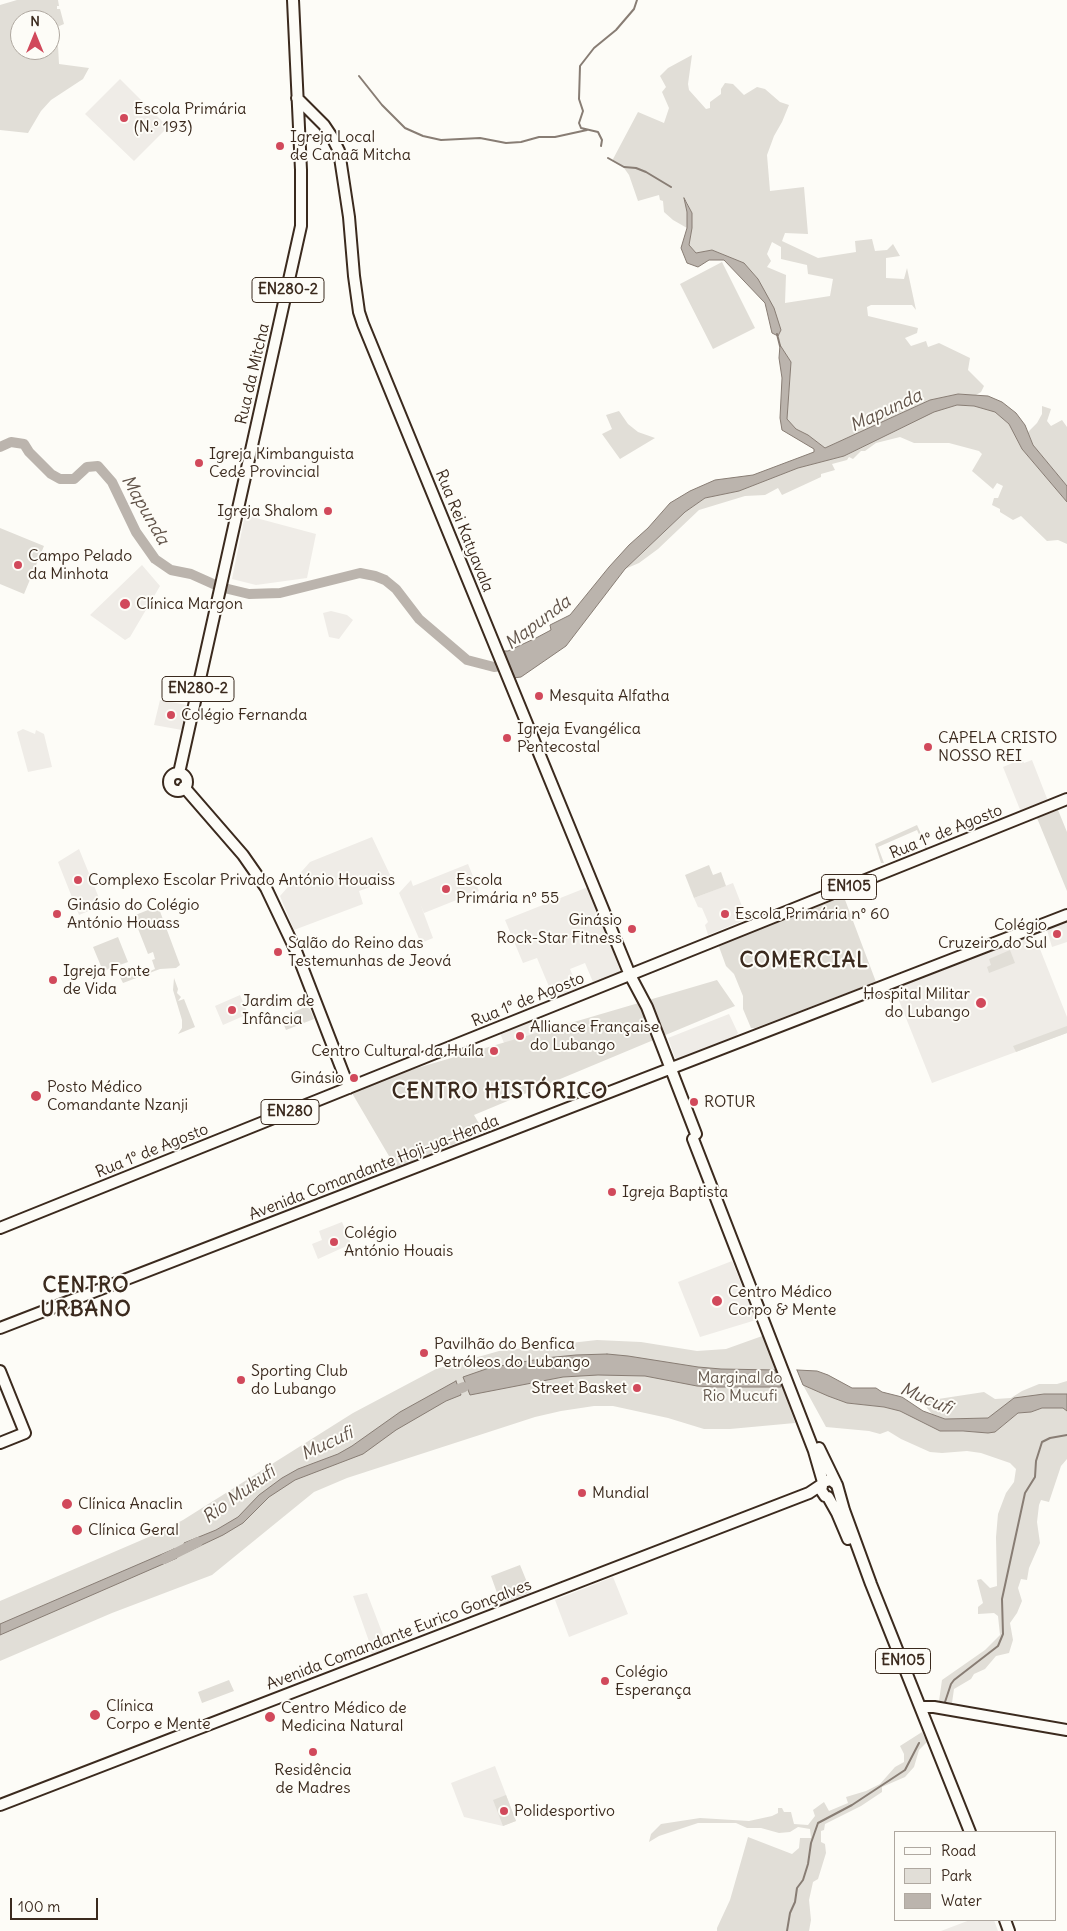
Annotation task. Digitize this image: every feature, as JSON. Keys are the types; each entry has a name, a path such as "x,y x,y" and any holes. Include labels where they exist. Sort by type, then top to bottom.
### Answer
{"main road":[{"name":"Rua da Mitcha","path":"293,0 302,226 179,773 186,779 184,788 243,855 266,888 286,927 349,1088"},
{"name":"Rua Rei Katyavala","path":"297,98 324,125 339,152 349,216 359,312 630,975"},
{"name":"Rua 1º de Agosto","path":"0,1228 1067,800"},
{"name":"Avenida Comandante Hoji-ya-Henda","path":"0,1328 1067,915"},
{"name":"EN105","path":"630,975 647,1007 668,1070 793,1389 814,1451 822,1484 822,1492 837,1512 966,1831"},
{"path":"0,1371 25,1433 0,1443"},
{"name":"EN105","path":"793,1389 837,1486 871,1584 970,1831"},
{"path":"809,1493 833,1496 837,1486 831,1480 822,1484"},
{"name":"Avenida Comandante Eurico Gonçalves","path":"0,1805 809,1493 822,1484"},
{"path":"921,1707 934,1707 1067,1730"}],"shaded area":[{"name":"Escola Primária (N.º 193)","path":"120,79 168,127 134,161 85,114"},
{"path":"245,515 316,534 307,578 256,585 232,579"},
{"name":"Clínica Margon","path":"142,565 160,586 130,637 125,640 90,615"},
{"path":"331,611 347,615 353,620 339,639 329,637 323,613"},
{"name":"Colégio Fernanda","path":"160,700 187,705 182,730 154,725"},
{"path":"23,729 35,734 36,730 44,734 52,767 28,772 17,732"},
{"path":"1022,759 1024,763 1032,760 1048,801 1021,812 1003,767"},
{"path":"372,837 392,879 359,891 363,904 294,930 280,896 310,862"},
{"name":"Complexo Escolar Privado António Houaiss","path":"79,849 99,898 93,901 96,908 79,915 58,862"},
{"name":"Escola Primária nº 55","path":"468,864 479,891 424,913 420,903 433,938 421,943 399,893 411,880 413,886"},
{"name":"Escola Primária nº 60","path":"733,883 747,919 708,935 705,925 708,922 702,908 698,907 694,898"},
{"path":"588,887 620,971 618,974 593,982 585,963 570,969 578,988 550,999 547,992 550,989 537,958 523,963 505,920"},
{"name":"Colégio Cruzeiro do Sul","path":"1067,921 1067,942 1052,947 1047,930"},
{"name":"Hospital Militar do Lubango","path":"1034,934 1067,1017 1067,1033 932,1083 894,988"},
{"name":"Jardim de Infância","path":"240,995 248,1014 223,1025 215,1006"},
{"path":"729,1014 738,1033 736,1036 678,1059 675,1058 668,1038"},
{"name":"Alliance Française do Lubango","path":"531,1020 540,1041 504,1043 500,1033"},
{"name":"Colégio António Houais","path":"342,1222 351,1244 318,1259 312,1244 322,1240 319,1231"},
{"name":"Centro Médico Corpo & Mente","path":"732,1261 756,1320 700,1337 678,1282"},
{"path":"613,1577 628,1614 569,1637 555,1600"},
{"path":"367,1593 388,1648 372,1654 353,1596"},
{"path":"495,1766 516,1821 503,1826 464,1817 451,1783"},
{"path":"967,1921 994,1921 998,1931 941,1931"}],"green space":[{"path":"17,0 58,0 59,6 57,6 57,9 60,9 64,24 60,26 60,10 10,10 10,60 59,60 59,64 89,68 83,79 51,100 41,111 28,133 0,130 0,5"},
{"path":"692,55 688,84 689,90 706,109 710,108 710,102 721,94 721,89 725,83 733,84 744,95 757,87 765,89 780,102 789,105 767,155 770,191 804,187 808,234 785,233 782,241 818,258 856,252 855,241 872,239 875,251 887,250 893,244 900,256 886,258 886,278 904,279 907,268 916,310 912,305 871,305 867,307 868,316 918,328 917,333 905,338 911,346 926,341 928,347 939,343 970,358 968,370 984,386 981,392 976,395 958,394 930,400 825,448 808,435 796,429 787,419 791,362 780,345 778,336 781,330 758,279 744,263 712,250 696,253 689,245 692,213 687,202 685,200 687,228 664,212 663,201 660,200 659,195 638,201 629,175 624,168 612,161 638,112 664,123 669,108 662,92 666,87 660,76 668,68","holes":["772,242 781,247 781,259 807,265 808,274 833,279 830,296 785,303 786,275 767,267 771,261 767,254"]},
{"path":"722,262 755,328 713,349 680,284"},
{"path":"957,405 974,406 995,412 1009,424 1022,449 1067,502 1067,544 1058,540 1047,541 1021,516 1013,520 992,505 994,498 998,498 1003,486 997,483 993,489 972,471 982,454 979,451 949,443 914,443 900,437 876,443 865,451 861,451 853,459 849,457 847,460 832,464 835,470 821,474 821,477 782,495 778,488 765,495 745,496 699,510 658,549 639,563 625,569 685,512 705,498 739,491 798,468 844,456 933,412"},
{"path":"1042,406 1051,409 1047,421 1051,426 1062,420 1067,427 1067,486 1033,445 1028,432 1037,423 1042,414"},
{"path":"619,411 628,424 638,432 655,438 620,459 602,434 612,429 606,415"},
{"name":"Campo Pelado da Minhota","path":"0,528 44,546 24,594 0,584"},
{"path":"1058,810 1067,832 1067,891 1037,818"},
{"path":"917,825 929,851 927,852 917,830 878,847 884,863 881,863 875,844"},
{"path":"709,865 713,875 721,872 726,886 694,898 685,875"},
{"path":"841,895 844,897 876,982 751,1028 743,1009 743,996 734,974 726,966 718,944"},
{"path":"158,906 180,965 176,968 160,969 123,983 120,977 133,971 135,977 155,969 152,960 155,959 153,952 148,954 133,916"},
{"path":"118,937 128,962 103,971 93,947"},
{"path":"1010,950 1015,963 989,973 987,967 991,965 989,959"},
{"path":"174,978 178,989 177,993 181,997 178,1001 184,999 195,1027 178,1034 182,1028 182,1020 173,990"},
{"path":"717,980 735,1006 474,1115 484,1132 396,1168 349,1088"},
{"path":"305,1007 310,1009 314,1019 286,1030 281,1018"},
{"path":"1067,1026 1067,1033 1016,1052 1013,1046"},
{"name":"Marginal do Rio Mucufi","path":"765,1335 795,1423 730,1429 704,1429 668,1418 613,1406 594,1406 535,1417 347,1478 314,1492 212,1575 112,1613 0,1661 0,1601 158,1533 183,1520 353,1413 436,1369 499,1351 597,1340 641,1342 697,1351 726,1349"},
{"path":"1067,1381 1067,1394 1044,1394 988,1418 945,1419 932,1414 927,1408 925,1401 984,1392 995,1399 1011,1398 1039,1384 1057,1384"},
{"path":"803,1385 847,1403 884,1407 900,1411 940,1431 995,1432 1018,1413 1031,1412 1042,1408 1063,1408 1067,1411 1067,1459 1061,1466 1049,1502 1041,1500 1039,1505 1037,1522 1040,1543 1029,1568 1027,1580 1021,1579 1018,1588 1022,1601 1010,1623 1013,1640 1009,1653 996,1656 985,1669 974,1674 971,1679 954,1689 952,1703 939,1701 942,1680 985,1650 1000,1635 998,1616 994,1613 978,1614 978,1607 983,1603 977,1580 981,1579 990,1588 997,1586 996,1537 998,1514 1006,1493 1014,1482 1016,1469 1010,1463 981,1453 967,1451 930,1452 888,1431 880,1434 869,1431 826,1427"},
{"path":"520,1565 531,1592 501,1604 491,1576"},
{"path":"229,1680 234,1691 202,1703 198,1692"},
{"path":"922,1732 927,1742 919,1750 914,1767 905,1777 882,1787 882,1792 861,1806 825,1824 824,1830 821,1831 821,1842 825,1844 826,1853 818,1879 813,1882 809,1900 811,1920 809,1931 717,1931 717,1928 730,1900 748,1837 792,1854 799,1848 800,1838 811,1838 810,1829 798,1827 790,1832 779,1833 761,1828 747,1828 736,1823 698,1823 659,1836 649,1842 651,1834 661,1824 700,1818 749,1821 772,1816 778,1813 778,1808 782,1808 784,1812 791,1812 794,1824 808,1825 815,1816 813,1810 824,1802 829,1811 848,1803 846,1797 866,1791 880,1784 895,1767 904,1762 904,1754 900,1746"},
{"name":"Polidesportivo","path":"506,1795 516,1821 503,1826 493,1800"}],"water":[{"path":"684,198 692,213 689,245 696,253 712,250 744,263 758,279 774,308 781,330 778,336 772,333 765,303 724,260 709,260 698,267 687,263 681,248 687,228 687,212"},
{"path":"780,345 791,362 787,419 796,429 808,435 825,448 930,400 958,394 988,396 1002,402 1016,413 1025,425 1033,445 1067,486 1067,502 1022,449 1009,424 995,412 974,406 957,405 934,412 844,456 798,468 739,491 705,498 685,512 625,569 566,646 521,677 513,678 502,651 508,651 536,638 551,630 550,625 570,615 609,567 670,503 690,491 715,480 753,475 814,452 814,449 782,430 780,418 782,378 779,358"},
{"path":"607,1354 698,1367 775,1370 781,1387 697,1386 645,1376 598,1375 563,1377 470,1395 463,1377 489,1368 545,1358"},
{"path":"797,1370 817,1371 852,1388 876,1388 882,1392 902,1397 923,1411 945,1419 988,1418 1014,1398 1044,1394 1067,1394 1067,1411 1063,1408 1042,1408 1031,1412 1018,1413 995,1432 940,1431 900,1411 884,1407 847,1403 828,1396 803,1385"},
{"path":"456,1381 461,1395 446,1401 396,1430 363,1454 295,1480 269,1497 243,1523 187,1552 184,1543 216,1530 238,1517 259,1495 282,1478 298,1469 338,1454 400,1412"},
{"path":"174,1549 177,1558 0,1635 0,1624"}],"waterway":[{"path":"601,146 602,140 598,132 581,128 579,123 583,111 579,99 580,66 594,48 616,30 634,9 637,0"},
{"path":"359,76 382,105 405,128 423,136 441,140 480,138 506,143 521,142 539,137 555,137 587,130"},
{"path":"608,158 624,167 636,168 646,172 671,187"},
{"path":"777,334 780,346"},
{"name":"Mapunda","path":"0,447 11,442 24,444 29,452 51,474 60,479 74,479 87,467 98,466 112,482 136,532 155,559 171,570 191,574 220,587 249,594 280,593 360,573 375,576 385,580 396,589 419,619 467,660 494,667 510,665"},
{"name":"Rio Mukufi","path":"446,1394 464,1387"},
{"path":"945,1702 954,1680 998,1646 1003,1634 1002,1599 1025,1493 1035,1477 1036,1461 1042,1442 1050,1438 1067,1435"},
{"name":"Rio Mukufi","path":"164,1559 198,1542"},
{"path":"787,1931 797,1888 803,1880 808,1864 811,1843 818,1823 852,1805 905,1770 919,1743"}],"place":[{"name":"Escola Primária (N.º 193)","path":"124,118"},
{"name":"Igreja Local de Canaã Mitcha","path":"280,146"},
{"name":"Igreja Kimbanguista Cede Provincial","path":"199,463"},
{"name":"Igreja Shalom","path":"328,511"},
{"name":"Campo Pelado da Minhota","path":"18,565"},
{"name":"Clínica Margon","path":"125,604"},
{"name":"Mesquita Alfatha","path":"539,696"},
{"name":"Colégio Fernanda","path":"171,715"},
{"name":"Igreja Evangélica Pentecostal","path":"507,738"},
{"name":"CAPELA CRISTO NOSSO REI","path":"928,747"},
{"name":"Complexo Escolar Privado António Houaiss","path":"78,880"},
{"name":"Escola Primária nº 55","path":"446,889"},
{"name":"Ginásio do Colégio António Houass","path":"57,914"},
{"name":"Escola Primária nº 60","path":"725,914"},
{"name":"Ginásio Rock-Star Fitness","path":"632,929"},
{"name":"Colégio Cruzeiro do Sul","path":"1057,934"},
{"name":"Salão do Reino das Testemunhas de Jeová","path":"278,952"},
{"name":"Igreja Fonte de Vida","path":"53,980"},
{"name":"Hospital Militar do Lubango","path":"981,1003"},
{"name":"Jardim de Infância","path":"232,1010"},
{"name":"Alliance Française do Lubango","path":"520,1036"},
{"name":"Centro Cultural da Huíla","path":"494,1051"},
{"name":"Ginásio","path":"354,1078"},
{"name":"Posto Médico Comandante Nzanji","path":"36,1096"},
{"name":"ROTUR","path":"694,1102"},
{"name":"Igreja Baptista","path":"612,1192"},
{"name":"Colégio António Houais","path":"334,1242"},
{"name":"Centro Médico Corpo & Mente","path":"717,1301"},
{"name":"Pavilhão do Benfica Petróleos do Lubango","path":"424,1353"},
{"name":"Sporting Club do Lubango","path":"241,1380"},
{"name":"Street Basket","path":"637,1388"},
{"name":"Mundial","path":"582,1493"},
{"name":"Clínica Anaclin","path":"67,1504"},
{"name":"Clínica Geral","path":"77,1530"},
{"name":"Colégio Esperança","path":"605,1681"},
{"name":"Clínica Corpo e Mente","path":"95,1715"},
{"name":"Centro Médico de Medicina Natural","path":"270,1717"},
{"name":"Residência de Madres","path":"313,1752"},
{"name":"Polidesportivo","path":"504,1811"}],"district":[{"name":"COMERCIAL","path":"804,961"},
{"name":"CENTRO HISTÓRICO","path":"500,1092"},
{"name":"CENTRO URBANO","path":"86,1298"}],"water label":[{"name":"Mucufi","path":"926,1399"},
{"name":"Mucufi","path":"327,1444"}]}
